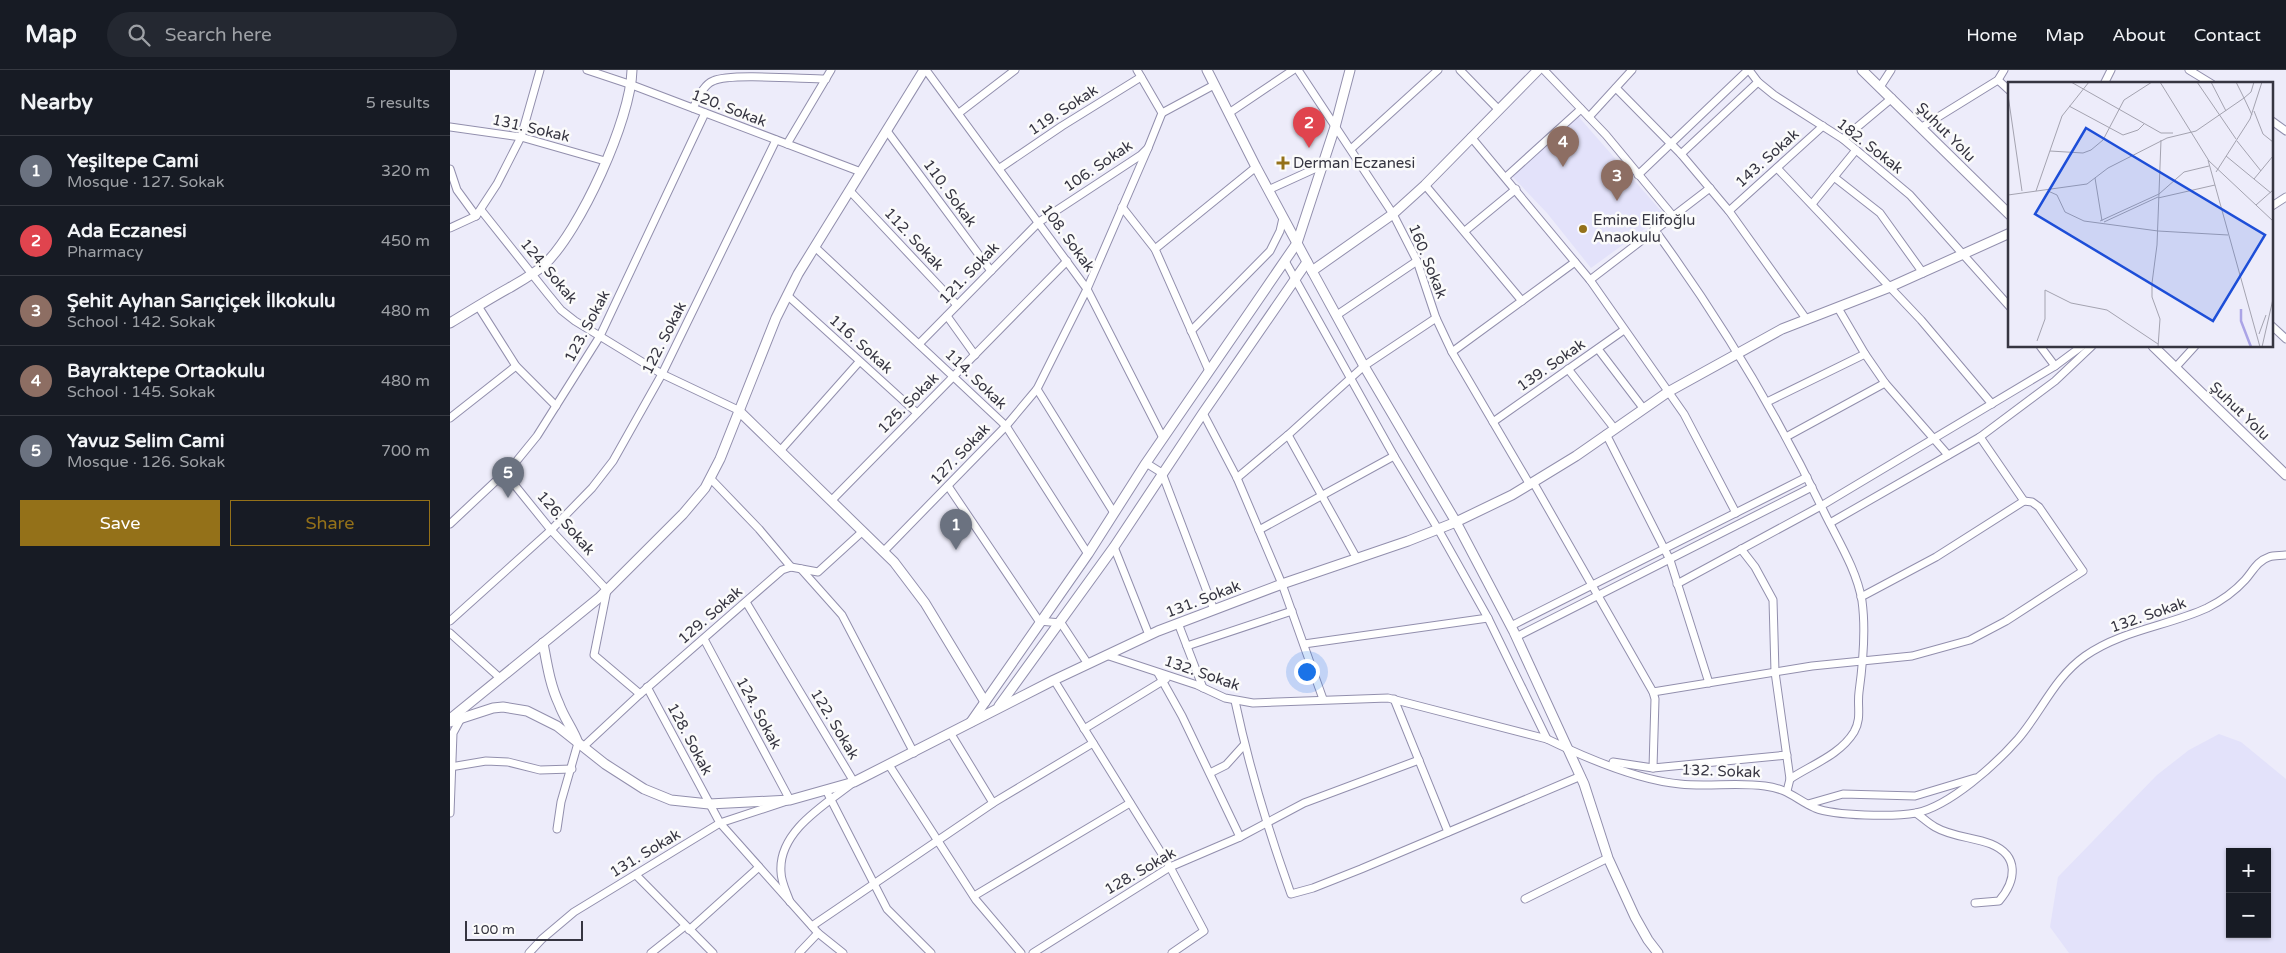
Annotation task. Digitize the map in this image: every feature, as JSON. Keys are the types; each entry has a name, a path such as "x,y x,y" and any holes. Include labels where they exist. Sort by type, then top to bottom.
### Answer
{"street":[{"path":"450,228 476,216 497,184 521,137 540,70"},
{"name":"120. Sokak","path":"587,70 632,85 861,172"},
{"path":"450,323 543,266 570,234 581,215 605,161 632,85 632,70"},
{"path":"787,144 831,70"},
{"path":"450,720 607,590 683,514 710,478 787,295 925,70"},
{"name":"108. Sokak","path":"925,70 1000,168 1087,288 1163,438"},
{"path":"958,113 1015,70"},
{"path":"1207,70 1307,262 1364,366 1456,522 1511,626 1581,776 1608,858 1635,916 1648,940 1658,953"},
{"path":"1229,113 1293,70"},
{"name":"160. Sokak","path":"1298,70 1393,214 1417,262 1436,318 1452,352 1653,692"},
{"path":"969,724 1088,554 1146,463 1297,243 1335,127 1350,70"},
{"path":"1351,149 1438,70"},
{"path":"1460,70 1498,109"},
{"path":"1312,271 1393,214 1538,70"},
{"path":"1544,70 1589,117 1672,216"},
{"path":"1589,117 1632,70"},
{"path":"1638,175 1749,70"},
{"name":"182. Sokak","path":"1749,70 1758,82 1774,95 1843,140 1910,195 2008,305"},
{"name":"Şuhut Yolu","path":"1862,70 2008,213"},
{"path":"1880,88 1891,70"},
{"path":"1922,127 1998,80 2004,70"},
{"path":"2105,82 2111,70"},
{"path":"2189,70 2209,82"},
{"path":"1139,73 1162,113 1214,85"},
{"name":"119. Sokak","path":"1000,168 1139,73"},
{"path":"693,108 705,86 714,80 730,78 826,79"},
{"path":"1998,80 2008,89"},
{"path":"1681,154 1758,82"},
{"path":"1616,88 1672,144 1729,211 1807,320"},
{"path":"1843,140 1892,98"},
{"path":"1506,177 1581,109"},
{"name":"123. Sokak","path":"450,524 505,473 537,436 600,336 704,113"},
{"name":"106. Sokak","path":"1039,222 1141,156 1148,148 1162,113"},
{"path":"2274,122 2286,131"},
{"name":"143. Sokak","path":"1729,211 1823,126"},
{"name":"131. Sokak","path":"450,127 521,137 605,161"},
{"name":"110. Sokak","path":"887,131 991,271"},
{"path":"1471,137 1590,280 1684,414 1736,513"},
{"name":"122. Sokak","path":"450,621 551,530 592,488 612,461 662,374 776,140"},
{"name":"127. Sokak","path":"884,551 1006,426 1037,389 1087,288 1148,148"},
{"path":"1812,204 1856,150"},
{"path":"1268,190 1323,165"},
{"path":"1155,249 1256,167"},
{"path":"1777,168 1890,287 1992,404"},
{"path":"450,169 457,190 476,216"},
{"path":"1834,177 1880,213 1923,273"},
{"path":"1425,184 1522,301"},
{"path":"1590,280 1654,229 1710,188"},
{"path":"1465,231 1516,189"},
{"name":"112. Sokak","path":"850,191 957,305"},
{"path":"2274,205 2286,197"},
{"path":"1122,207 1155,249 1209,371"},
{"name":"124. Sokak","path":"481,210 561,310 662,374 738,410"},
{"path":"1191,331 1270,251 1280,232 1283,218"},
{"name":"121. Sokak","path":"919,344 1039,222"},
{"path":"1654,229 1699,289 1767,402 1830,523 1846,557 1861,597 1864,630 1858,699 1860,714 1853,734 1828,757 1790,779"},
{"name":"131. Sokak","path":"530,953 542,939 574,912 636,876 720,823 790,800 854,782 1054,680 1149,635 1282,584 1408,541 1456,522 1512,495 1668,392 1782,329 1890,287 2008,234"},
{"name":"114. Sokak","path":"816,248 1006,426 1088,554"},
{"name":"125. Sokak","path":"831,501 1067,261"},
{"path":"1285,261 1394,456 1488,618 1547,739"},
{"path":"998,708 1114,547 1202,413 1307,262"},
{"path":"1336,315 1417,262"},
{"path":"1452,352 1576,262"},
{"name":"116. Sokak","path":"787,295 917,414"},
{"path":"478,306 516,366 556,406"},
{"path":"1838,308 1865,354 1885,383 1948,455"},
{"path":"947,316 974,355"},
{"path":"1237,478 1351,380 1364,366 1436,318"},
{"path":"2274,328 2286,339"},
{"name":"139. Sokak","path":"1493,422 1624,330"},
{"path":"2042,348 2055,366"},
{"path":"1677,584 1821,506 2055,366 2079,348"},
{"path":"1830,523 1980,437 2055,381 2090,348"},
{"name":"Şuhut Yolu","path":"2155,348 2286,475"},
{"path":"2176,368 2193,348"},
{"path":"1598,349 1643,408"},
{"path":"1767,402 1865,354"},
{"path":"780,451 859,362"},
{"path":"450,418 516,366"},
{"path":"1568,369 1614,428"},
{"path":"1786,437 1885,383"},
{"path":"1037,389 1114,513"},
{"path":"738,410 884,551 925,603 985,702"},
{"path":"1202,413 1237,478 1282,584 1323,699"},
{"path":"1606,434 1670,560 1709,683"},
{"path":"1288,435 1356,558"},
{"path":"1980,437 2024,502"},
{"path":"1259,530 1394,456"},
{"path":"1146,463 1162,473 1214,610"},
{"name":"126. Sokak","path":"505,473 551,530 607,590"},
{"path":"1511,626 1807,477"},
{"path":"710,478 759,529 791,567 818,572 863,531"},
{"path":"948,486 1040,622"},
{"path":"1516,637 1812,487"},
{"path":"1653,768 1655,699 1653,692 1812,666 1862,663 1912,656 1982,635 2083,571 2039,507 2032,502 2024,502 1936,557 1861,597"},
{"path":"1114,547 1149,635"},
{"path":"1741,549 1761,577 1773,600 1776,672 1790,779 1787,791"},
{"name":"132. Sokak","path":"1106,655 1236,700 1253,703 1323,699 1394,699 1547,739 1569,750 1655,779 1679,784 1748,784 1787,791 1817,809 1844,814 1916,813 1951,798 1979,776 2019,738 2048,694 2070,669 2086,656 2130,634 2180,619 2208,607 2224,598 2245,580 2255,565 2269,557 2286,555"},
{"name":"129. Sokak","path":"580,745 782,570 791,567"},
{"path":"801,569 842,615 914,753"},
{"path":"607,590 594,655 640,694"},
{"name":"122. Sokak","path":"746,602 854,782"},
{"path":"1187,646 1292,611"},
{"path":"1304,644 1488,618"},
{"path":"1040,622 1061,623"},
{"path":"1061,623 1088,664"},
{"path":"1178,623 1203,688"},
{"path":"450,633 500,678"},
{"name":"124. Sokak","path":"704,639 790,800"},
{"path":"543,643 547,666 558,704 580,745 561,802 557,829"},
{"path":"1158,672 1210,773 1240,837"},
{"path":"1084,729 1171,677"},
{"path":"1054,680 1170,867 1204,931 1172,953"},
{"name":"128. Sokak","path":"647,687 720,823 758,867"},
{"path":"1394,699 1448,832"},
{"path":"1236,700 1244,744 1266,824 1291,894 1314,888 1581,776"},
{"name":"131. Sokak","path":"450,720 460,720 488,709 502,707 540,716 557,726 580,745 644,789 671,800 709,804 790,800"},
{"path":"450,813 453,733 460,720"},
{"path":"951,734 993,803"},
{"path":"812,926 993,803 1093,743"},
{"path":"1210,773 1226,765 1244,744"},
{"path":"1589,757 1653,768 1787,756"},
{"name":"128. Sokak","path":"1033,953 1170,867 1240,837 1284,813 1330,793 1419,760"},
{"path":"451,767 486,761 508,762 540,770 572,769"},
{"path":"889,765 974,896 1021,953"},
{"path":"1808,804 1844,794 1915,796 1979,776"},
{"path":"790,902 781,872 784,848 799,828 854,782"},
{"path":"826,790 886,910 931,953"},
{"path":"974,896 1130,803"},
{"path":"1916,813 1935,828 1992,844 2004,853 2012,865 2012,880 2008,890 1999,901 1975,903"},
{"path":"1525,899 1608,858"},
{"path":"652,953 687,928 758,867 818,933 843,953"},
{"path":"636,876 713,953"},
{"path":"799,953 818,933"}],"shaded area":[{"path":"1577,115 1662,212 1661,217 1591,268 1547,213 1511,175"},
{"path":"2219,734 2241,742 2286,779 2286,953 2069,953 2050,927 2058,877 2157,775 2189,750"}],"place":[{"name":"Ada Eczanesi","path":"1309,148"},
{"name":"Derman Eczanesi","path":"1283,163"},
{"name":"Bayraktepe Ortaokulu","path":"1563,167"},
{"name":"Şehit Ayhan Sarıçiçek İlkokulu","path":"1617,201"},
{"name":"Emine Elifoğlu Anaokulu","path":"1583,229"},
{"name":"Yavuz Selim Cami","path":"508,498"},
{"name":"Yeşiltepe Cami","path":"956,550"}]}
